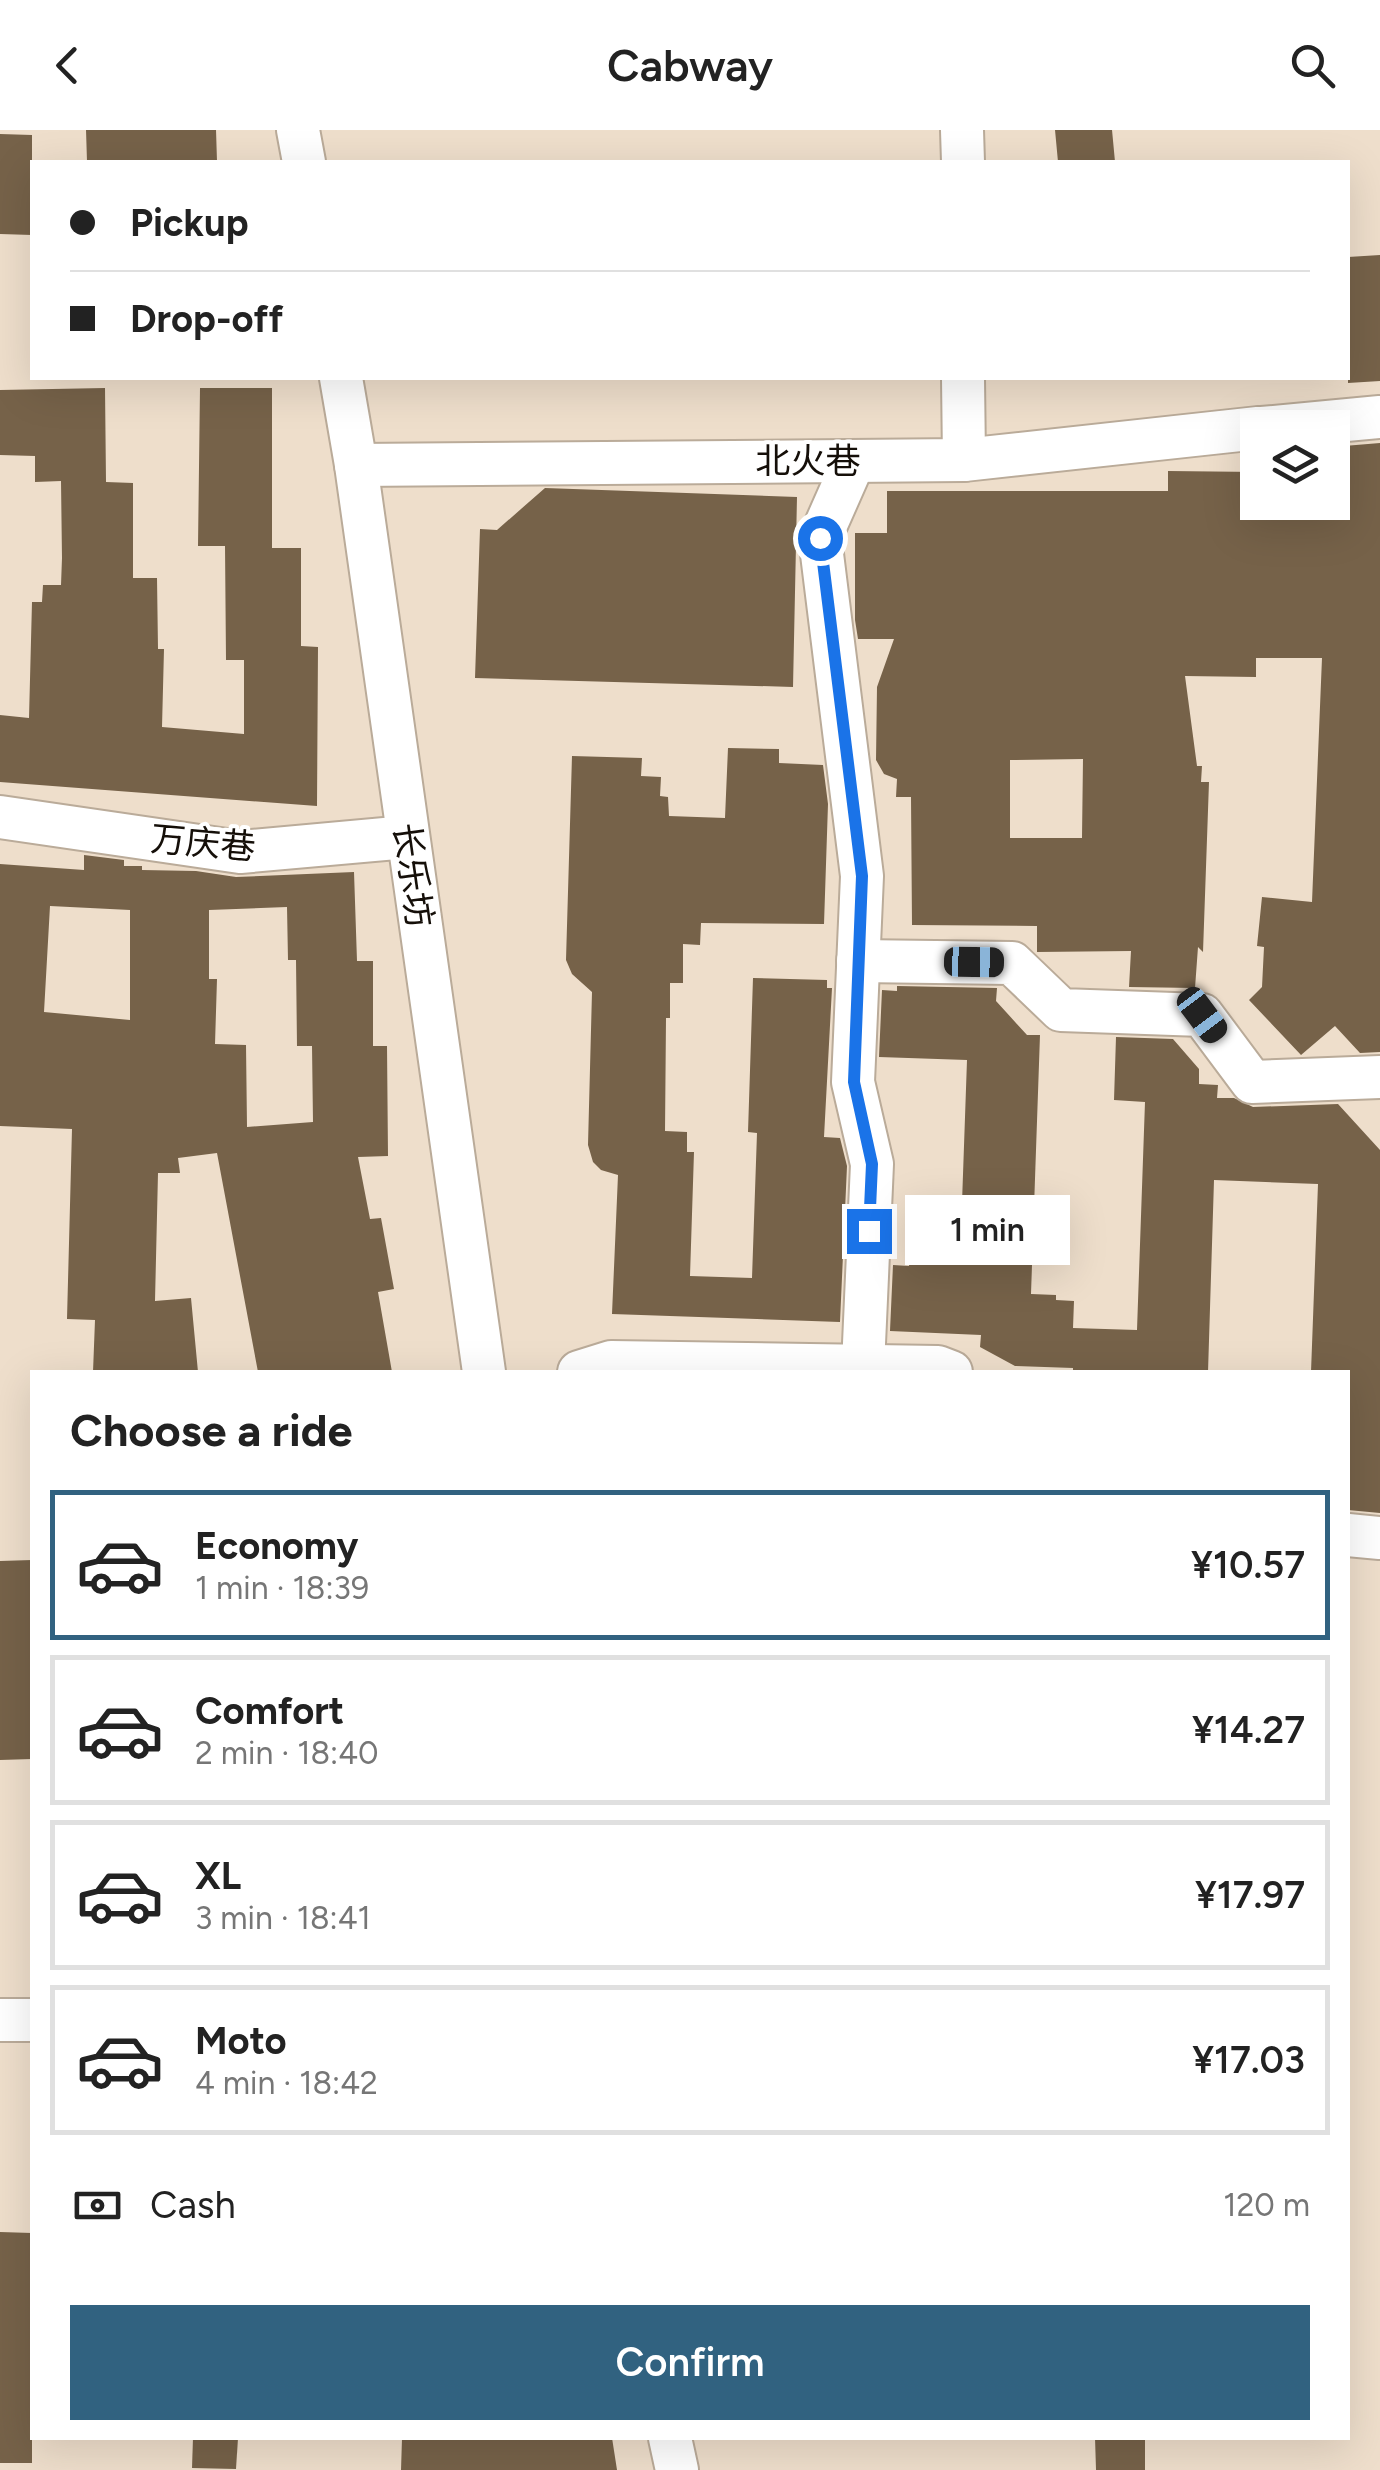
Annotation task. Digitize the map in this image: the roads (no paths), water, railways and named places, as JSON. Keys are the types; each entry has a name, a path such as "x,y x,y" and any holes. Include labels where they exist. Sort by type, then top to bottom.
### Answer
{"street":[{"path":"298,130 304,160"},
{"path":"962,130 962,160"},
{"name":"长乐坊","path":"342,380 484,1370"},
{"path":"963,380 964,460"},
{"name":"北火巷","path":"1350,420 1380,418"},
{"name":"北火巷","path":"356,464 964,460 1240,430"},
{"path":"854,461 820,538 862,876 854,1082 872,1164 864,1366"},
{"name":"万庆巷","path":"0,817 240,852 407,837"},
{"path":"858,960 1012,963 1061,1010 1202,1015 1252,1082 1380,1077"},
{"path":"585,1370 611,1362 938,1366 947,1370"},
{"path":"1350,1534 1380,1538"},
{"path":"0,2020 30,2020"},
{"path":"670,2440 677,2470"}]}
